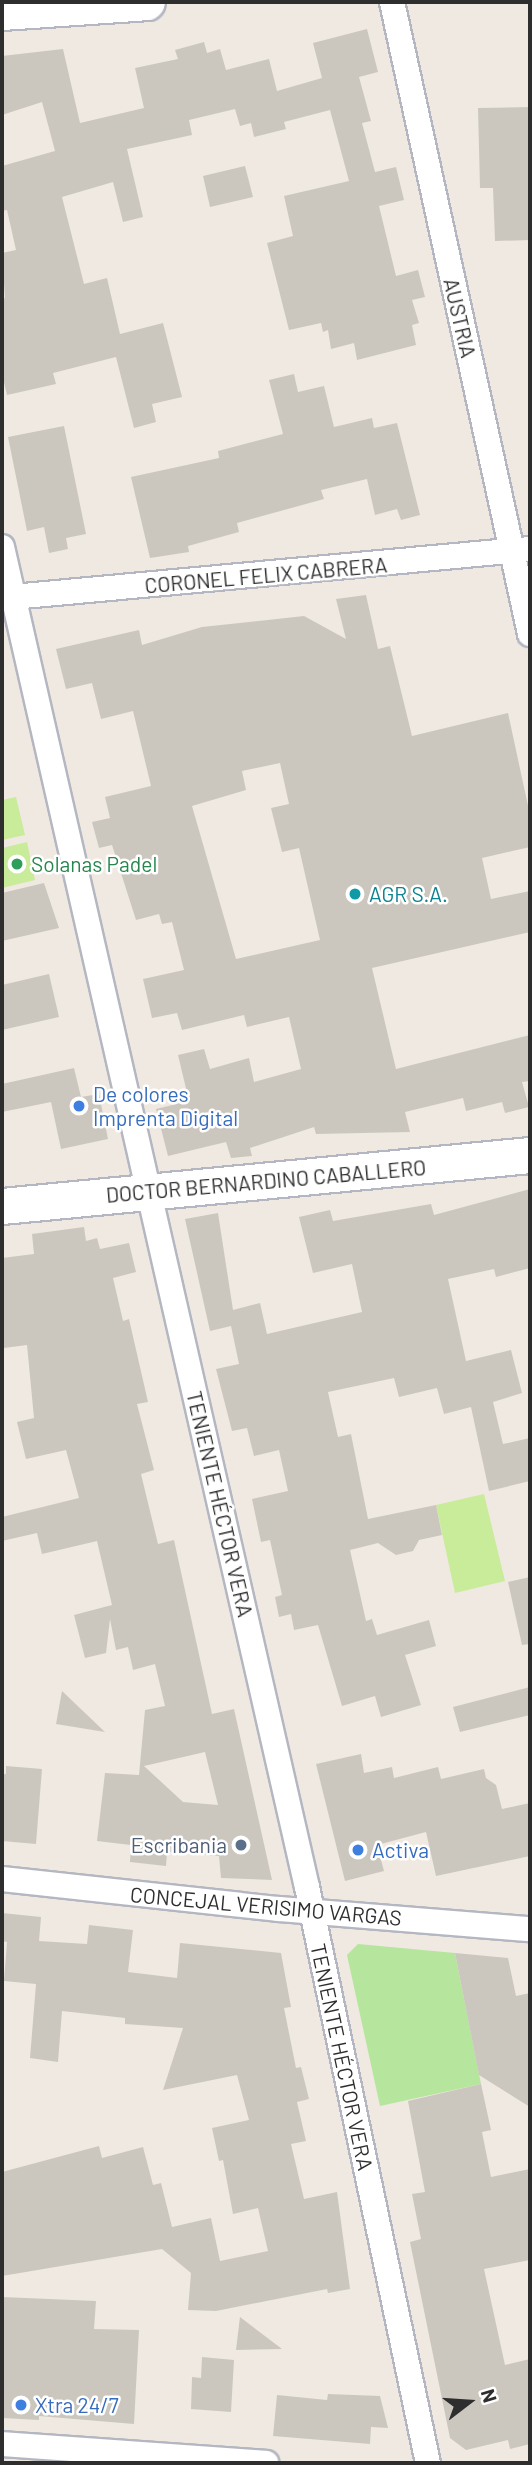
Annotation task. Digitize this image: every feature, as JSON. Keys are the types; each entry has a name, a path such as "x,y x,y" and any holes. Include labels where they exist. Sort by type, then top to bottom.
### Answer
{"street":[{"path":"2,12 147,2"},
{"name":"AUSTRIA","path":"392,2 521,550 530,634"},
{"name":"TENIENTE HÉCTOR VERA","path":"2,547 8,598 149,1192 312,1912 428,2463"},
{"name":"CORONEL FELIX CABRERA","path":"8,598 521,550"},
{"name":"DOCTOR BERNARDINO CABALLERO","path":"2,1206 530,1155"},
{"name":"CONCEJAL VERISIMO VARGAS","path":"2,1880 312,1912 530,1929"},
{"path":"2,2444 266,2463"}],"green space":[{"name":"Solanas Padel","path":"16,797 25,835 2,840 2,800"},
{"name":"Solanas Padel","path":"27,842 35,880 2,888 2,848"},
{"path":"484,1494 505,1581 455,1593 436,1505"},
{"path":"358,1944 455,1953 481,2084 380,2106 347,1955"}],"building":[{"path":"367,29 378,72 359,77 371,121 362,123 375,172 396,167 404,200 379,206 396,276 418,270 425,297 412,300 419,323 412,325 416,345 357,360 354,343 331,349 328,330 323,332 321,323 289,330 267,243 293,236 284,196 349,181 330,110 284,122 286,129 254,137 251,123 240,126 235,109 189,120 192,135 127,149 143,217 123,222 113,182 62,197 84,284 107,278 120,334 163,323 182,397 152,404 156,422 134,428 116,357 53,373 56,384 7,395 2,374 2,299 5,298 2,253 16,250 7,210 2,211 2,166 55,151 42,102 2,115 2,56 63,49 80,123 144,108 135,68 178,59 175,50 204,42 207,53 220,49 226,70 269,59 277,91 322,78 313,43"},
{"path":"530,107 530,240 495,241 493,188 480,188 478,108"},
{"path":"245,166 253,197 210,207 203,176"},
{"path":"294,374 298,392 324,386 334,427 372,418 374,428 397,423 420,515 401,520 397,509 375,515 367,479 321,490 324,499 237,523 239,532 188,546 189,552 150,558 131,477 219,458 218,451 283,434 269,380"},
{"path":"64,426 86,534 66,538 68,549 49,553 44,527 27,531 8,437"},
{"path":"366,595 378,649 390,646 412,736 508,713 530,815 530,847 482,858 491,899 530,891 530,932 372,968 396,1069 530,1035 530,1081 522,1082 529,1107 505,1113 502,1102 466,1111 463,1098 405,1112 410,1132 316,1134 314,1127 250,1148 252,1156 231,1158 226,1142 168,1156 156,1109 189,1101 178,1055 204,1049 210,1069 249,1058 254,1082 301,1069 289,1017 247,1027 244,1015 182,1030 177,1013 152,1018 143,979 184,970 172,922 162,924 159,914 136,920 112,845 99,848 92,822 110,818 105,797 151,786 133,711 101,719 92,683 66,689 56,649 139,630 142,645 202,627 304,616 346,639 336,599","holes":["280,763 289,804 271,808 282,852 299,848 320,940 236,959 192,806 246,790 242,771"]},
{"path":"44,883 59,928 2,941 2,893"},
{"path":"49,974 59,1017 2,1030 2,985"},
{"path":"74,1068 81,1097 99,1094 108,1139 61,1149 51,1102 2,1112 2,1084"},
{"path":"530,1189 530,1268 496,1277 494,1269 448,1279 466,1361 511,1350 522,1393 493,1402 503,1444 530,1438 530,1481 489,1491 471,1407 444,1414 437,1388 399,1397 394,1378 328,1392 338,1437 351,1434 368,1519 436,1505 442,1535 419,1540 413,1551 396,1555 378,1543 350,1550 366,1621 372,1619 377,1635 429,1620 436,1646 405,1655 421,1705 381,1717 375,1696 342,1706 318,1625 294,1630 291,1614 279,1617 275,1597 282,1595 270,1540 261,1542 252,1499 288,1491 279,1450 254,1456 247,1428 232,1431 216,1369 239,1364 231,1326 210,1331 185,1219 218,1213 233,1310 260,1303 267,1334 362,1312 352,1264 313,1273 299,1217 330,1210 333,1221 431,1204 434,1215"},
{"path":"84,1227 86,1241 97,1238 100,1249 129,1243 136,1272 113,1278 123,1321 129,1319 148,1402 137,1404 154,1470 141,1474 158,1544 174,1540 212,1714 234,1709 272,1880 221,1878 219,1856 167,1852 166,1866 130,1862 131,1845 97,1841 105,1773 139,1775 145,1710 165,1706 155,1664 133,1670 128,1647 116,1650 110,1619 106,1653 85,1658 74,1615 112,1605 97,1541 42,1554 37,1533 2,1541 2,1517 79,1498 66,1450 26,1459 17,1422 34,1418 27,1345 4,1348 2,1258 34,1254 32,1234","holes":["205,1752 218,1805 183,1802 144,1766"]},
{"path":"530,1577 530,1644 522,1645 508,1582"},
{"path":"530,1687 530,1715 460,1732 453,1707"},
{"path":"62,1691 105,1732 56,1724"},
{"path":"361,1754 364,1773 392,1767 394,1778 438,1767 441,1779 484,1769 486,1778 496,1785 502,1809 530,1803 530,1856 436,1876 426,1832 377,1845 384,1871 345,1881 316,1764"},
{"path":"6,1766 42,1769 36,1844 2,1841 2,1774 6,1774"},
{"path":"2,1913 41,1917 39,1941 87,1944 89,1925 133,1930 128,1972 177,1978 180,1943 281,1953 291,2007 284,2008 296,2068 301,2067 309,2099 297,2102 306,2141 291,2144 304,2199 337,2192 350,2289 328,2293 327,2289 216,2311 188,2310 191,2273 162,2249 2,2276 2,2172 99,2146 102,2158 143,2147 153,2185 161,2183 172,2227 211,2218 220,2261 268,2251 258,2208 233,2214 223,2160 219,2161 212,2128 249,2120 237,2075 163,2090 183,2028 125,2024 125,2018 62,2011 58,2062 30,2058 36,1984 4,1981 7,1942 2,1941"},
{"path":"455,1953 508,1958 516,1996 530,1993 530,2107 479,2075"},
{"path":"481,2084 491,2130 482,2132 491,2177 530,2169 530,2260 484,2269 505,2365 530,2359 530,2444 510,2449 508,2440 466,2450 450,2438 410,2242 421,2239 412,2194 425,2192 408,2101"},
{"path":"2,2297 96,2301 94,2329 139,2330 134,2424 39,2416 39,2420 2,2418"},
{"path":"240,2317 282,2349 236,2350"},
{"path":"202,2357 234,2360 231,2412 191,2409 192,2377 201,2378"},
{"path":"328,2394 380,2396 388,2428 371,2427 370,2444 273,2436 277,2395 327,2400"}],"place":[{"name":"Solanas Padel","path":"17,864"},
{"name":"AGR S.A.","path":"355,894"},
{"name":"De colores Imprenta Digital","path":"79,1106"},
{"name":"Escribania","path":"241,1845"},
{"name":"Activa","path":"358,1850"},
{"name":"Xtra 24/7","path":"21,2405"}]}
